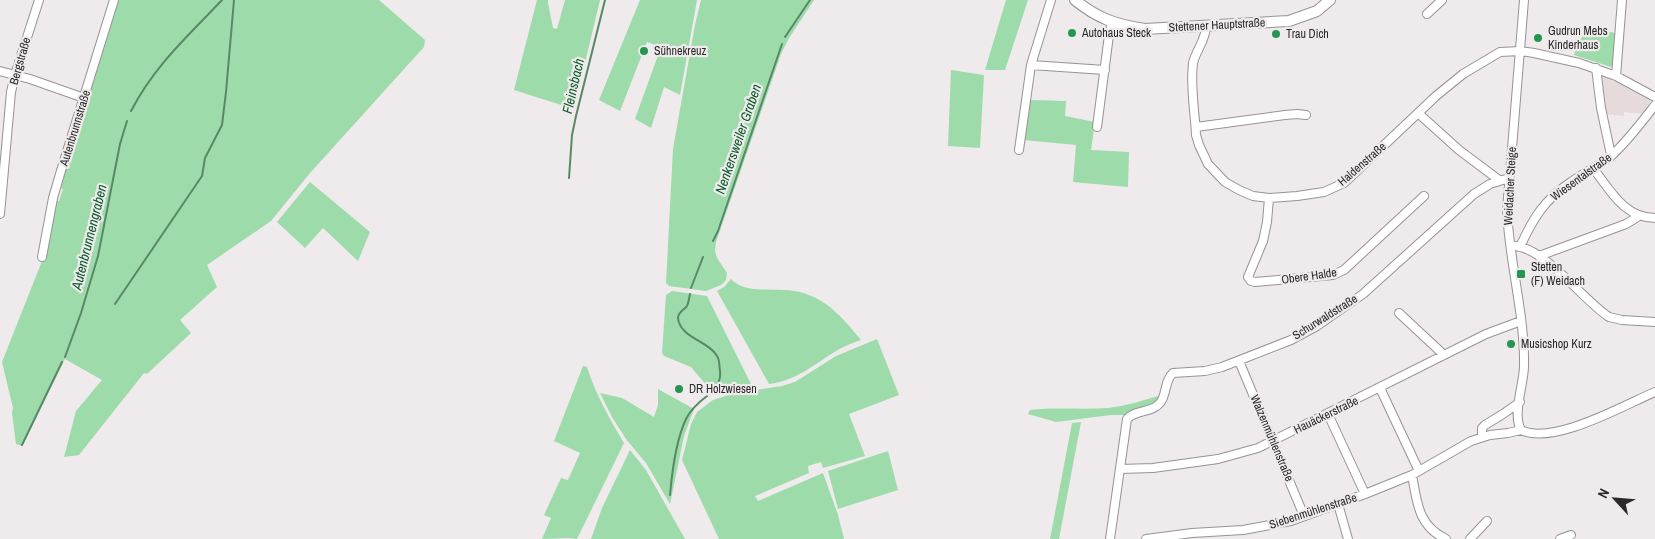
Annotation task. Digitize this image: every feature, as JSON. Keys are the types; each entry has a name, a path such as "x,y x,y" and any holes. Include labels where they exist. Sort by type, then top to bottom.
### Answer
{"street":[{"name":"Bergstraße","path":"0,214 8,120 15,75 39,0"},
{"name":"Autenbrunnstraße","path":"42,257 53,198 114,0"},
{"path":"1019,150 1031,65 1051,0"},
{"name":"Stettener Hauptstraße","path":"1077,1 1092,13 1112,23 1145,28 1289,20 1317,11 1330,0"},
{"path":"1427,14 1442,0"},
{"name":"Weidacher Steige","path":"1521,430 1518,420 1524,368 1521,321 1510,247 1507,210 1524,0"},
{"path":"1616,76 1622,0"},
{"path":"1097,127 1112,23"},
{"name":"Haldenstraße","path":"1206,26 1205,36 1194,60 1192,72 1199,145 1213,171 1225,182 1253,196 1269,198 1324,192 1337,187 1455,80 1500,52 1520,51 1555,57 1596,68 1616,76 1655,97"},
{"path":"1031,65 1105,70"},
{"path":"1596,68 1611,155"},
{"path":"0,71 84,98"},
{"name":"Wiesentalstraße","path":"1520,247 1531,223 1544,205 1562,188 1611,155 1623,144 1655,105"},
{"path":"1418,113 1458,150 1499,180"},
{"path":"1196,128 1285,115 1306,115"},
{"path":"1593,168 1622,204 1632,213 1655,218"},
{"name":"Schurwaldstraße","path":"1120,469 1129,416 1160,405 1168,379 1172,373 1214,369 1239,361 1305,333 1341,310 1372,286 1474,194 1499,180 1509,178"},
{"name":"Obere Halde","path":"1269,198 1263,241 1248,277 1251,281 1255,282 1333,274 1344,270 1424,196"},
{"path":"1539,256 1626,224 1639,216"},
{"path":"1510,247 1520,247 1539,256 1609,317 1622,320 1655,322"},
{"path":"1399,313 1444,355"},
{"name":"Hauäckerstraße","path":"1120,469 1153,468 1218,459 1248,452 1328,414 1496,329 1521,321"},
{"name":"Walzenmühlenstraße","path":"1239,361 1304,516"},
{"path":"1380,388 1416,473 1421,515 1430,528 1446,539"},
{"name":"Siebenmühlenstraße","path":"1146,539 1271,526 1388,485 1416,473 1462,446 1482,437 1521,430 1544,433 1578,425 1655,392"},
{"path":"1482,437 1484,425 1520,402"},
{"path":"1328,414 1365,494"},
{"path":"1110,539 1120,469"},
{"path":"1338,504 1348,539"},
{"path":"1470,539 1487,521"},
{"path":"1560,539 1571,535"}],"shaded area":[{"path":"1602,76 1646,96 1650,101 1649,106 1642,114 1624,112 1624,116 1605,114 1600,78"}],"green space":[{"path":"117,0 379,0 425,40 424,47 310,173 271,221 207,265 217,287 180,320 191,333 147,374 144,373 79,455 64,457 76,411 102,380 65,359 22,446 16,444 13,408 2,362 44,256 55,201 59,201 63,189 58,187"},
{"path":"537,0 548,0 553,28 557,29 565,0 600,0 574,109 514,90"},
{"path":"640,0 697,0 680,95 664,87 651,128 635,119 661,47 647,42 620,111 599,100"},
{"path":"701,0 814,0 789,38 781,54 716,242 715,251 717,258 727,273 726,280 721,285 706,291 669,286 666,283 673,149"},
{"path":"1006,0 1028,0 1005,70 985,70"},
{"path":"1594,28 1615,33 1613,63 1611,67 1574,55 1583,35"},
{"path":"951,70 984,75 980,148 948,146"},
{"path":"1030,100 1066,101 1065,116 1095,122 1091,150 1129,152 1128,187 1073,182 1076,145 1023,140"},
{"path":"310,182 370,232 358,261 323,228 305,248 277,222"},
{"path":"731,279 737,284 752,289 794,291 815,298 840,316 861,340 839,349 788,380 769,384 717,291 724,287"},
{"path":"672,291 707,296 752,386 713,393 691,367 664,356 662,353 666,295"},
{"path":"877,339 899,395 849,414 865,456 823,468 821,462 808,466 809,473 755,496 758,501 823,473 838,515 844,539 719,539 682,460 691,424 697,412 713,400 735,393 782,386 795,382 836,356"},
{"path":"583,366 587,367 603,406 624,443 577,539 542,539 551,518 544,515 561,478 568,480 580,453 554,441"},
{"path":"658,389 694,409 684,436 670,504 646,463 626,439 612,417 600,393 622,398 654,417 658,405"},
{"path":"1161,395 1158,404 1128,415 1111,415 1056,422 1028,414 1030,410 1040,409 1098,409 1115,407"},
{"path":"1081,422 1059,539 1050,539 1072,423"},
{"path":"630,450 646,470 685,539 591,539 602,508"},
{"path":"888,451 898,490 838,509 828,471"}],"waterway":[{"name":"Autenbrunnengraben","path":"131,111 150,79 161,65 222,0"},
{"path":"115,304 202,176 205,158 222,125 234,0"},
{"name":"Fleinsbach","path":"569,178 572,135 605,0"},
{"name":"Nenkersweiler Graben","path":"785,37 810,0"},
{"name":"Nenkersweiler Graben","path":"713,241 782,44"},
{"name":"Autenbrunnengraben","path":"65,357 81,313 98,256 120,144 127,121"},
{"name":"Nenkersweiler Graben","path":"691,288 703,257"},
{"name":"Nenkersweiler Graben","path":"690,294 689,302 678,318 684,330 713,351 718,358 720,377 712,392"},
{"name":"Autenbrunnengraben","path":"22,445 62,362"},
{"name":"Nenkersweiler Graben","path":"670,495 675,456 683,427 690,412 707,396"}],"place":[{"name":"Autohaus Steck","path":"1072,33"},
{"name":"Trau Dich","path":"1276,34"},
{"name":"Gudrun Mebs Kinderhaus","path":"1538,38"},
{"name":"Sühnekreuz","path":"644,51"},
{"name":"Stetten (F) Weidach","path":"1521,274"},
{"name":"Musicshop Kurz","path":"1511,344"},
{"name":"DR Holzwiesen","path":"679,389"}]}
